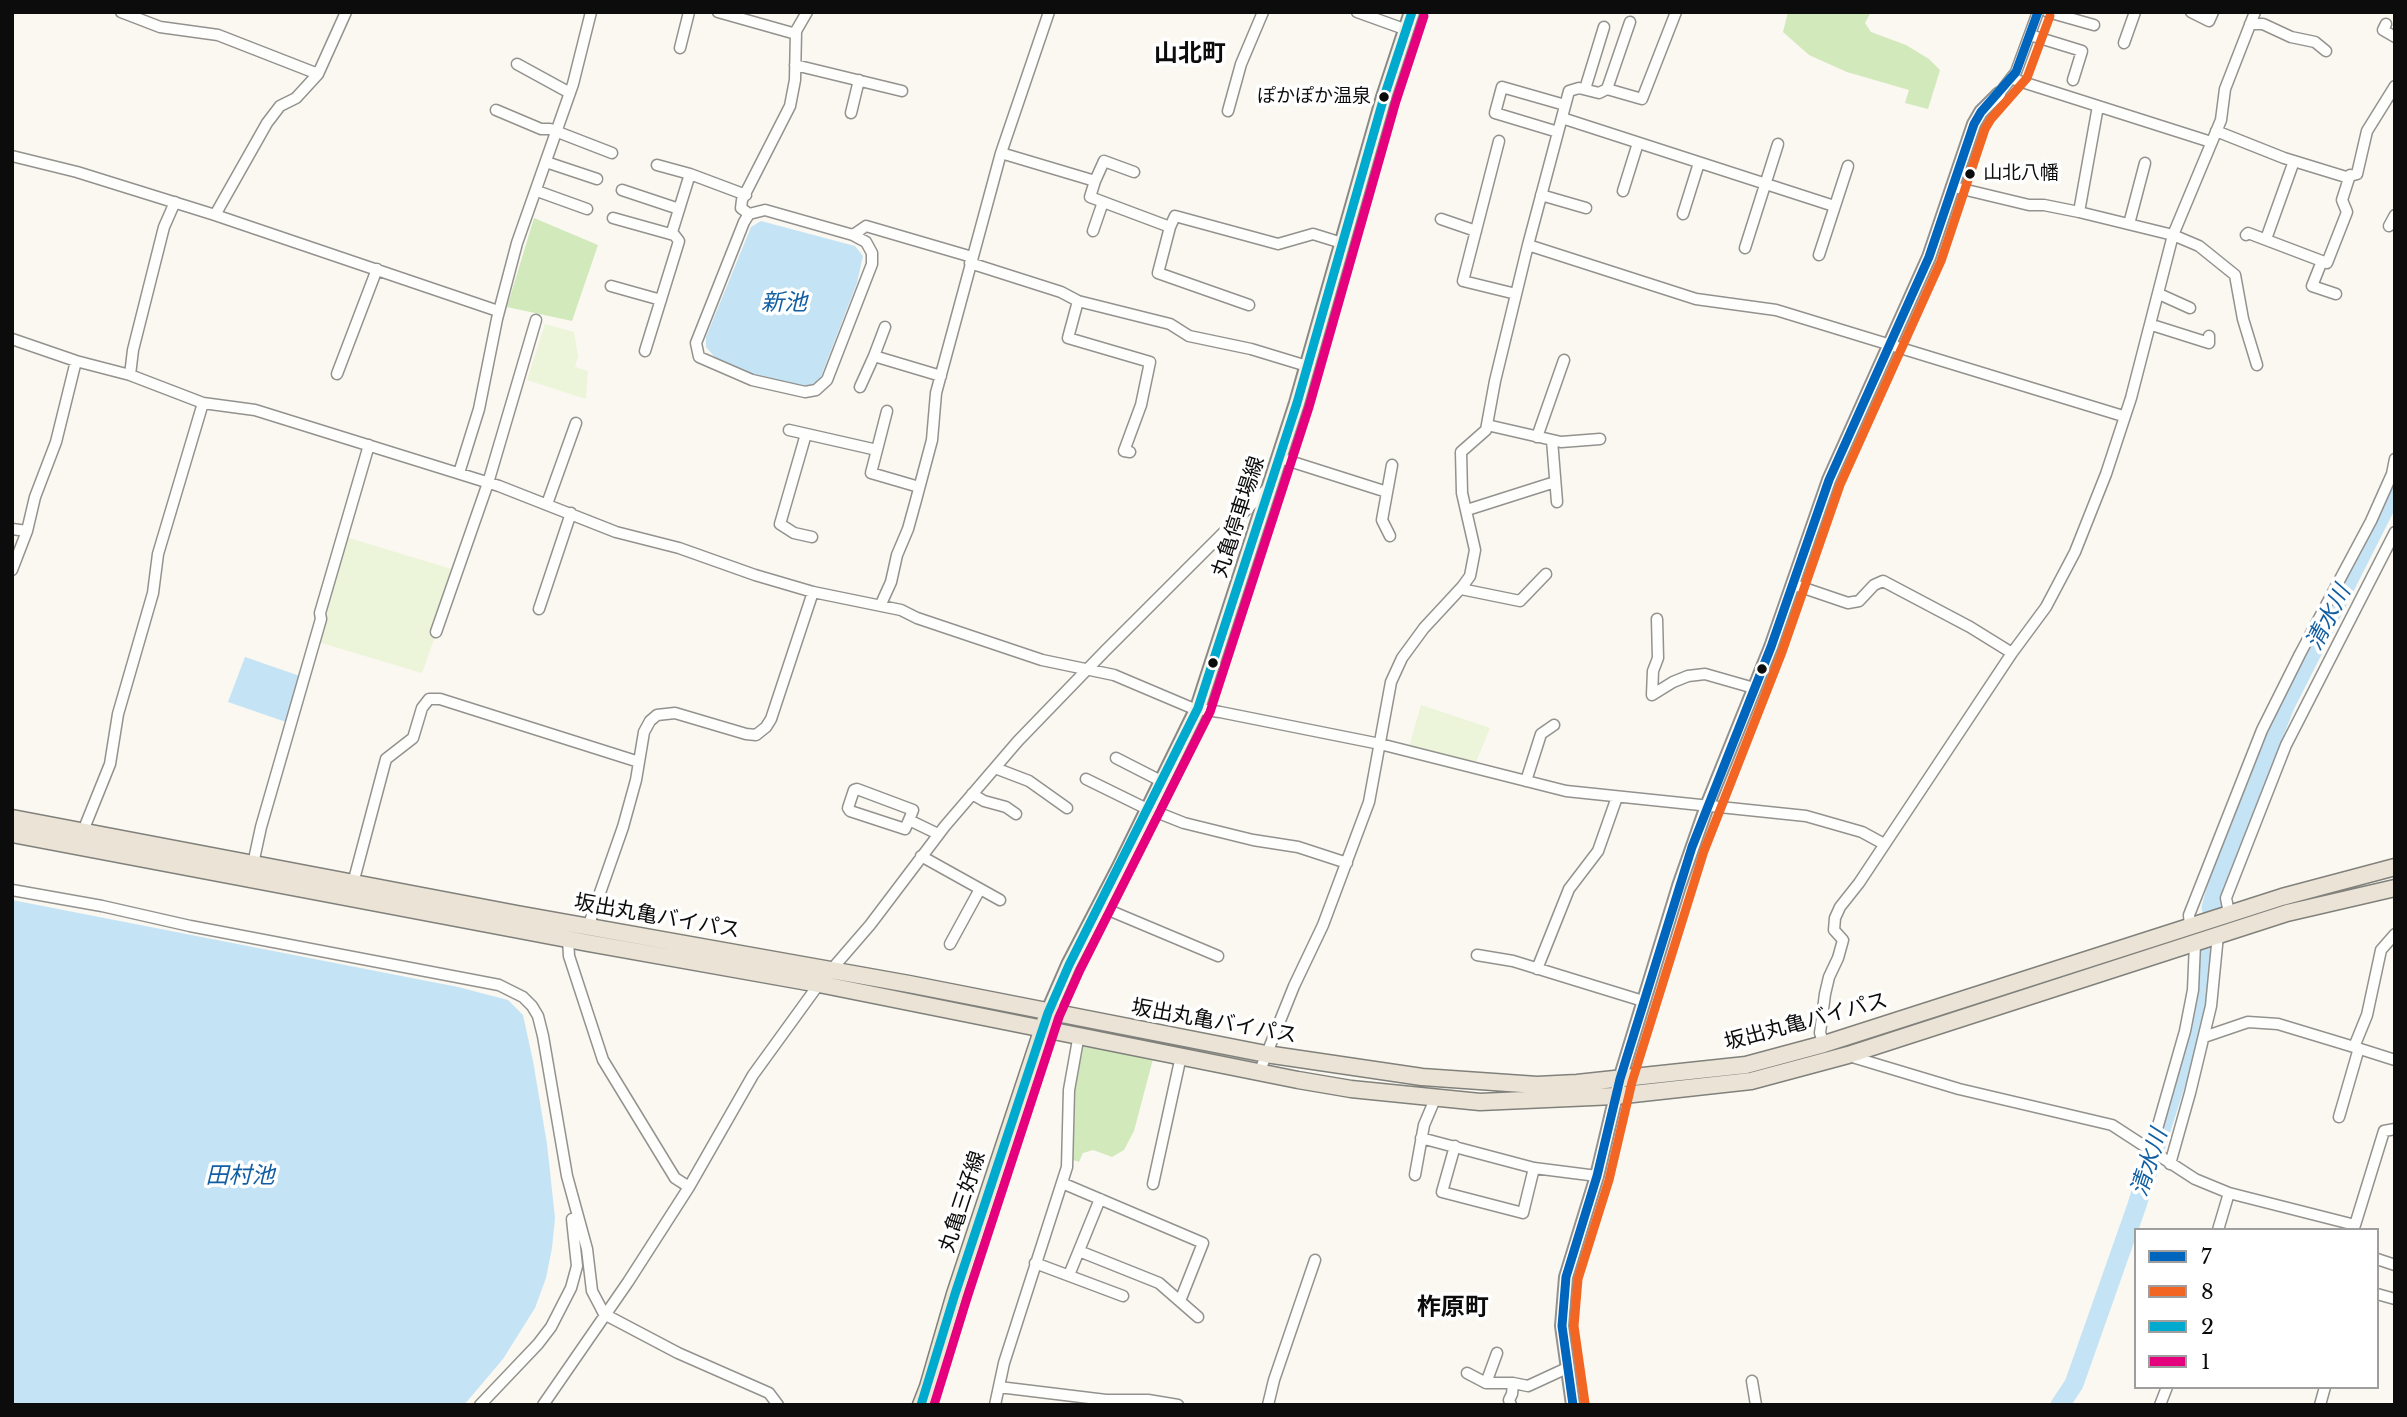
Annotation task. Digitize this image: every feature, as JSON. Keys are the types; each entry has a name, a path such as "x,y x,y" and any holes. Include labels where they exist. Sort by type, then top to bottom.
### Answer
{"highway":[{"name":"坂出丸亀バイパス","path":"12,818 253,864 352,890 568,939 819,984 1360,1070 1486,1083 1536,1085 1746,1065 1824,1044 2230,913 2395,867"},
{"name":"坂出丸亀バイパス","path":"12,834 588,927 831,970 1045,1020 1079,1034 1259,1073 1434,1099 1480,1102 1615,1096 1751,1081 1848,1055 2287,913 2395,888"}],"main road":[{"name":"丸亀停車場線","path":"1045,1020 1198,708 1280,458 1384,97 1412,12"},
{"name":"丸亀三好線","path":"920,1405 1045,1020"}],"street":[{"path":"121,12 160,27 218,35 318,74"},
{"path":"215,215 267,123 280,106 296,98 318,74 346,12"},
{"path":"459,473 479,409 498,311 517,243 570,93 591,12"},
{"path":"680,48 689,12"},
{"path":"718,12 796,34"},
{"path":"750,214 741,208 742,200 790,106 796,34 807,12"},
{"path":"881,604 908,529 932,440 936,393 1001,153 1049,12"},
{"path":"1228,111 1241,64 1263,12"},
{"path":"1357,12 1407,30"},
{"path":"1259,1073 1294,986 1323,925 1369,802 1391,681 1402,658 1424,628 1470,576 1475,550 1462,493 1461,452 1486,430 1528,244 1570,91 1585,89 1599,93 1607,89 1642,99 1676,12"},
{"path":"1573,1405 1562,1326 1564,1290 1643,1001 1707,806 1771,647 1829,480 1929,257 1974,124 1981,112 2012,79 2038,12"},
{"path":"2048,12 2094,25"},
{"path":"2124,43 2136,28 2135,12"},
{"path":"2191,12 2209,21 2213,12"},
{"path":"1824,1044 1820,1033 1825,994 1843,940 1834,930 1835,918 2012,653 2046,607 2075,552 2106,474 2131,398 2137,369 2152,325 2173,235 2217,131 2225,89 2255,12"},
{"path":"1607,89 1630,22"},
{"path":"2250,24 2263,24 2291,37 2315,42 2326,51"},
{"path":"2386,24 2384,30 2395,37"},
{"path":"1585,89 1604,27"},
{"path":"2030,35 2082,51 2073,80"},
{"path":"517,64 570,93"},
{"path":"795,65 902,91"},
{"path":"2012,79 2211,142"},
{"path":"851,113 859,80"},
{"path":"2217,131 2294,161 2346,177 2357,174 2367,131 2395,86"},
{"path":"1558,132 1495,113 1502,88 1565,105"},
{"path":"2079,212 2098,106"},
{"path":"496,110 612,153"},
{"path":"1562,118 1835,206"},
{"path":"1499,141 1463,281 1516,294"},
{"path":"1623,191 1638,143"},
{"path":"1745,248 1778,144"},
{"path":"1001,153 1095,181"},
{"path":"12,156 77,172 175,202 498,311"},
{"path":"1134,172 1104,161 1090,197 1170,227"},
{"path":"2266,239 2274,202 2294,161"},
{"path":"546,162 597,179"},
{"path":"1683,214 1699,163"},
{"path":"2129,224 2145,163"},
{"path":"657,165 746,195"},
{"path":"1819,256 1847,166"},
{"path":"674,236 672,232 690,174"},
{"path":"2246,235 2248,233 2266,239 2328,263 2347,212 2342,200 2350,175"},
{"path":"1954,187 2129,224 2173,235 2199,246 2235,275 2243,318 2257,365"},
{"path":"622,190 679,209"},
{"path":"537,191 587,209"},
{"path":"1541,195 1586,208"},
{"path":"130,375 138,330 164,227 175,202"},
{"path":"1093,231 1104,202"},
{"path":"765,210 853,235 866,242 872,253 872,264 827,380 816,390 805,392 752,380 699,357 696,343 744,222 750,214 765,210"},
{"path":"2389,226 2395,215"},
{"path":"1250,305 1158,274 1175,216 1278,244 1313,234 1342,243"},
{"path":"613,218 674,236 679,241 645,351"},
{"path":"1441,219 1476,232"},
{"path":"853,235 866,226 971,260 1061,292 1078,301 1170,324 1189,336 1251,349 1307,366"},
{"path":"1528,244 1696,299 1776,310 2123,416"},
{"path":"2322,261 2312,286 2336,294"},
{"path":"337,374 377,269"},
{"path":"611,286 661,300"},
{"path":"2159,294 2190,308"},
{"path":"1078,301 1068,338 1150,362 1141,405 1124,451 1130,453"},
{"path":"436,632 488,483 536,320"},
{"path":"2152,325 2209,343 2209,336"},
{"path":"860,387 884,327"},
{"path":"12,339 76,361 130,375 203,403 255,410 459,473 616,532 679,548 813,592 881,604 1042,660 1114,675 1192,708 1380,744 1566,791 1806,816 1862,832 1884,844"},
{"path":"874,356 941,376"},
{"path":"1537,437 1564,360"},
{"path":"12,570 62,422 76,361"},
{"path":"83,831 110,764 118,714 153,593 158,554 203,403"},
{"path":"887,411 871,473 919,487"},
{"path":"547,504 576,423"},
{"path":"1487,425 1561,442 1600,439"},
{"path":"789,430 877,450"},
{"path":"806,434 780,524 794,533 812,537"},
{"path":"1552,440 1557,502"},
{"path":"253,864 261,827 321,619 320,613 369,445"},
{"path":"1280,458 1387,492"},
{"path":"2190,926 2189,915 2262,730 2392,481 2395,459"},
{"path":"1390,536 1382,520 1392,465"},
{"path":"1467,510 1555,482"},
{"path":"544,1405 689,1187 752,1075 819,984 870,926 938,834 995,768 1086,669 1272,484"},
{"path":"539,609 570,513"},
{"path":"12,529 27,531"},
{"path":"2230,913 2227,898 2286,745 2395,532"},
{"path":"1461,589 1520,601 1546,575"},
{"path":"1792,584 1848,603 1859,601 1874,585 1884,581 1950,615 2012,653"},
{"path":"588,927 623,827 644,732 650,721 657,715 675,713 756,735 771,719 813,592"},
{"path":"1657,619 1658,658 1653,670 1651,695 1688,676 1705,674 1754,688"},
{"path":"352,890 386,760 413,738 422,708 429,699 440,699 639,762"},
{"path":"1526,781 1541,734 1555,725"},
{"path":"1116,758 1163,782"},
{"path":"995,768 1029,781 1067,808"},
{"path":"1086,779 1184,823 1254,840 1298,847 1347,863"},
{"path":"854,790 913,810 909,820 905,829 850,811 848,808 854,790"},
{"path":"972,794 984,801 1006,807 1016,814"},
{"path":"1538,969 1569,888 1598,851 1617,797"},
{"path":"909,820 938,834"},
{"path":"921,856 1000,900"},
{"path":"950,944 980,889"},
{"path":"12,890 499,985 533,1006 538,1016 567,1176 577,1266 571,1288 551,1327 480,1405"},
{"path":"1099,906 1218,956"},
{"path":"2339,1117 2356,1047 2367,1015 2381,950 2395,934"},
{"path":"2170,1164 2211,1006 2218,935"},
{"path":"568,939 569,956 603,1060 675,1178 689,1187"},
{"path":"2151,1150 2185,1031 2193,990 2195,943"},
{"path":"1477,955 1513,961 1643,1001"},
{"path":"2204,1037 2248,1022 2278,1024 2395,1060"},
{"path":"995,1405 1004,1363 1067,1167 1069,1090 1079,1034"},
{"path":"1848,1055 1959,1089 2112,1125 2195,1179 2229,1193 2358,1227 2384,1131 2395,1129"},
{"path":"1153,1184 1181,1056"},
{"path":"1415,1175 1422,1138 1434,1099"},
{"path":"1422,1138 1534,1167 1597,1176"},
{"path":"1455,1146 1442,1192 1523,1213 1534,1167"},
{"path":"567,1176 587,1250 593,1291 604,1314 678,1353 769,1393 778,1405"},
{"path":"1062,1183 1203,1243 1180,1301"},
{"path":"2219,1228 2229,1193"},
{"path":"1069,1275 1100,1199"},
{"path":"1079,1251 1159,1283 1198,1317"},
{"path":"1268,1405 1273,1380 1315,1260"},
{"path":"1035,1263 1123,1296"},
{"path":"1486,1383 1497,1353"},
{"path":"1467,1373 1486,1383 1513,1383 1528,1387 1567,1368"},
{"path":"1752,1381 1756,1405"},
{"path":"1511,1405 1509,1400 1513,1383"},
{"path":"999,1387 1106,1400 1148,1400 1178,1405"}],"green space":[{"path":"1788,12 1871,12 1865,23 1871,32 1906,45 1929,59 1940,70 1928,109 1905,103 1909,90 1847,72 1809,55 1783,32"},
{"path":"534,218 598,245 572,321 507,307"},
{"path":"545,324 574,332 578,356 575,367 588,371 586,399 527,380"},
{"path":"346,537 458,571 422,673 318,642 326,617 323,613"},
{"path":"1421,705 1490,728 1475,764 1409,747"},
{"path":"1081,1046 1153,1059 1134,1131 1124,1150 1112,1157 1093,1150 1083,1153 1079,1162 1071,1159 1072,1092"}],"water":[{"name":"新池","path":"761,221 855,246 863,256 857,283 820,379 814,385 806,387 759,377 718,361 706,347 706,337 751,227"},
{"path":"245,657 300,676 286,722 228,702"},
{"name":"田村池","path":"12,900 458,987 508,1000 523,1015 547,1144 555,1218 552,1248 546,1278 535,1308 503,1359 464,1405 12,1405"}],"waterway":[{"name":"清水川","path":"2211,908 2223,863 2285,706 2395,488"},
{"name":"清水川","path":"2060,1405 2074,1384 2136,1208 2197,1017 2205,954"}],"transit line":[{"name":"2","path":"921,1405 1048,1013 1069,965 1198,708 1297,403 1384,97 1412,12"},
{"name":"7","path":"1573,1405 1562,1326 1566,1277 1597,1176 1620,1079 1692,847 1771,647 1829,480 1929,257 1974,124 2016,72 2038,12"},
{"name":"1","path":"934,1405 1059,1017 1210,712 1309,407 1396,101 1424,16"},
{"name":"8","path":"1585,1403 1574,1326 1578,1279 1609,1180 1632,1082 1704,851 1782,652 1840,485 1941,261 1985,129 2027,78 2050,16"}],"place":[{"name":"ぽかぽか温泉","path":"1384,97"},
{"name":"山北八幡","path":"1970,174"}],"district":[{"name":"山北町","path":"1190,54"},
{"name":"柞原町","path":"1453,1308"}]}
